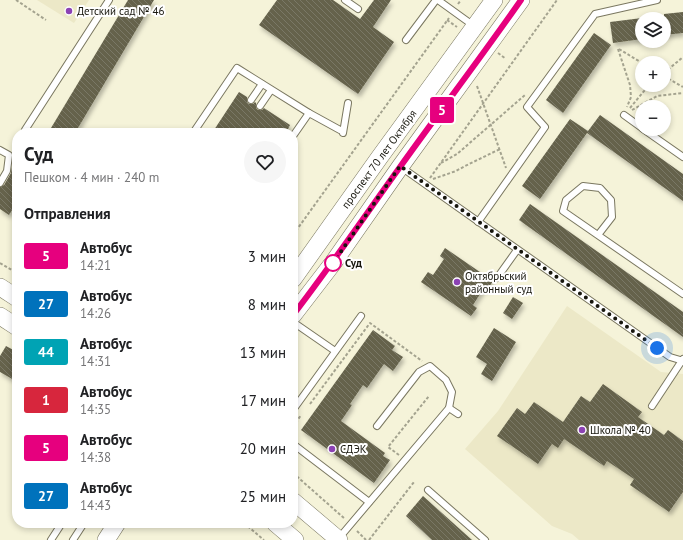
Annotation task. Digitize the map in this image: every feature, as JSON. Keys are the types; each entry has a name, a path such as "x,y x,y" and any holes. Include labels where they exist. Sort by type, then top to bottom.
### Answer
{"main road":[{"name":"проспект 70 лет Октября","path":"298,272 494,0"},
{"name":"проспект 70 лет Октября","path":"298,308 333,263 400,166 522,0"},
{"path":"475,26 494,39"},
{"path":"379,158 400,166"},
{"path":"0,287 12,295"},
{"path":"0,316 12,324"},
{"path":"298,505 338,540"},
{"path":"106,540 114,528"},
{"path":"281,528 295,540"}],"lane":[{"path":"26,128 109,0"},
{"path":"345,0 358,9"},
{"path":"406,40 437,0 475,26"},
{"path":"478,222 546,127 527,108 595,14 657,0"},
{"path":"196,128 237,68 341,132 348,103"},
{"path":"251,100 262,84"},
{"path":"260,106 271,90"},
{"path":"298,129 309,113"},
{"path":"624,115 635,123"},
{"path":"653,136 683,157"},
{"path":"0,150 9,155 7,171 0,183"},
{"path":"400,166 670,357 683,360 652,406"},
{"path":"598,235 612,217 611,200 600,188 582,186 566,200 563,212 683,294"},
{"path":"497,278 517,250"},
{"path":"298,403 361,316"},
{"path":"298,325 335,351"},
{"path":"338,540 449,408 452,392 446,380 430,366 419,372 377,426"},
{"path":"449,408 458,414"},
{"path":"298,448 370,502"},
{"path":"428,490 486,540"},
{"path":"51,540 59,528"},
{"path":"73,540 81,528"}],"path":[{"path":"16,0 46,20"},
{"path":"298,227 461,0"},
{"path":"500,149 456,172 428,181 557,0"},
{"path":"624,115 631,97 630,85 618,49 635,59"},
{"path":"671,67 683,57"},
{"path":"671,80 683,87"},
{"path":"477,86 510,178"},
{"path":"440,163 457,154 522,96 541,89"},
{"path":"624,115 643,92"},
{"path":"624,115 644,102 657,96 683,93"},
{"path":"0,263 12,270"},
{"path":"306,408 370,323 430,366"},
{"path":"395,452 388,447 429,396"},
{"path":"298,420 302,414"},
{"path":"298,477 336,510 366,540"},
{"path":"369,540 414,482"},
{"path":"250,528 264,540"}],"shaded area":[{"name":"Детский сад № 46","path":"37,0 89,0 74,23"},
{"name":"Школа № 40","path":"567,306 661,372 683,374 683,540 579,540 572,534 552,526 465,449 498,411"}],"building":[{"path":"128,0 154,0 78,128 51,128"},
{"path":"277,0 333,0 360,19 374,0 391,0 373,27 394,42 358,94 259,25"},
{"path":"683,12 683,33 671,34 671,13"},
{"path":"635,19 635,40 613,43 610,22"},
{"path":"594,33 611,45 563,113 546,100"},
{"path":"239,92 247,97 247,102 249,104 253,104 255,102 258,110 262,110 264,108 290,125 288,128 215,128"},
{"path":"600,115 683,174 683,201 587,133 540,199 522,186 570,119 588,131"},
{"path":"12,166 12,210 9,215 0,209 0,187 4,185 11,173"},
{"path":"530,204 683,312 683,337 519,220"},
{"name":"Октябрьский районный суд","path":"445,248 493,281 487,290 484,288 473,305 477,308 471,316 421,282 428,272 433,275 444,259 440,256"},
{"path":"513,297 523,303 512,319 503,313"},
{"path":"494,328 516,342 492,381 481,374 487,364 476,357"},
{"path":"373,330 395,346 392,350 403,357 393,371 384,364 367,388 363,385 341,421 385,453 383,456 390,460 374,483 301,430"},
{"path":"6,346 12,349 12,379 0,372 0,356"},
{"path":"603,384 642,412 638,417 664,435 668,430 683,441 683,492 669,512 630,485 634,479 607,461 604,466 564,439 558,448 552,444 538,464 497,436 517,408 525,414 534,402 563,422 581,396 590,402"},
{"path":"423,496 472,540 432,540 406,516"}],"bus line":[{"name":"5","path":"298,308 333,263 400,166 489,47 521,0"}],"place":[{"name":"Детский сад № 46","path":"69,11"},
{"name":"Суд","path":"333,263"},
{"name":"Октябрьский районный суд","path":"457,282"},
{"name":"Школа № 40","path":"582,430"},
{"name":"СДЭК","path":"332,449"}],"route":[{"path":"333,263 400,166 657,348"}]}
